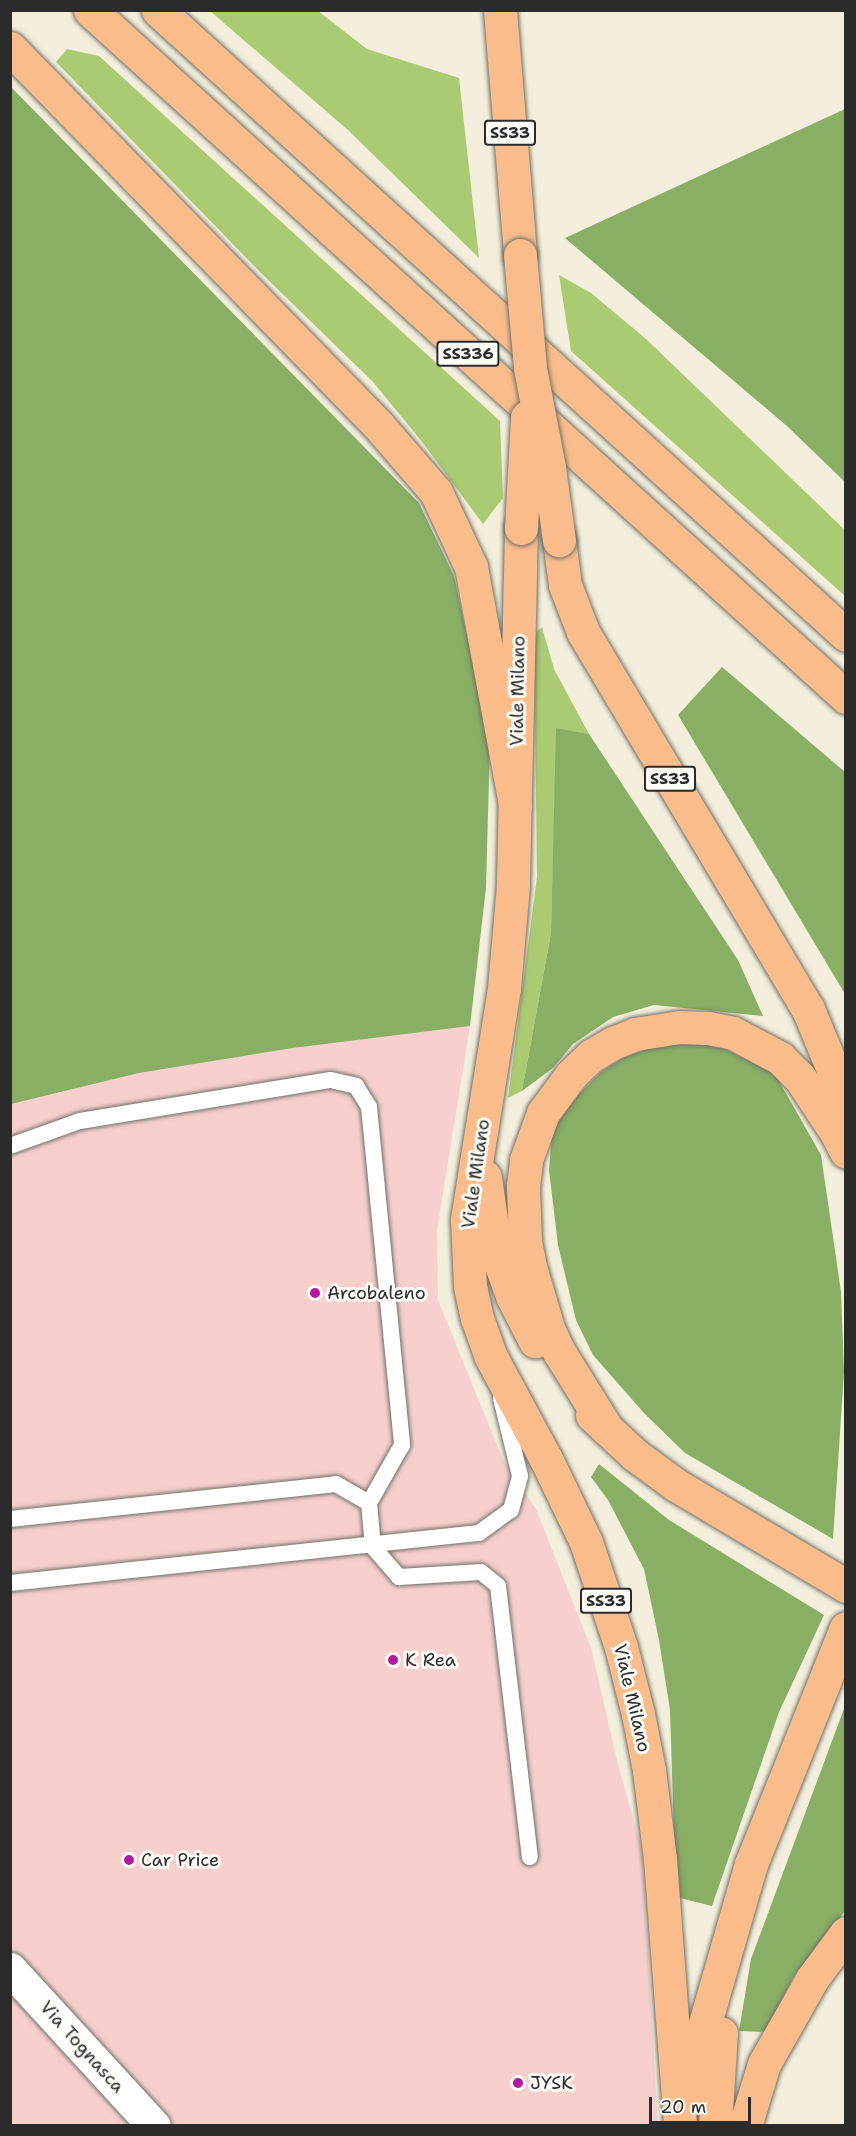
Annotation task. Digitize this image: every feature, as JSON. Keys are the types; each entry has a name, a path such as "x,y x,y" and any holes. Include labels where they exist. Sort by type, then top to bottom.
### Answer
{"main road":[{"name":"SS336","path":"90,10 846,697"},
{"name":"SS336","path":"159,10 846,635"},
{"name":"Viale Milano","path":"505,13 520,255 530,368 549,468 568,593 596,656 808,1009 846,1101"},
{"path":"10,48 379,426 436,492 471,567 515,805"},
{"name":"Viale Milano","path":"530,368 521,528 513,885 504,988 471,1190 467,1251 470,1287 477,1318 491,1357 546,1459 586,1542 621,1647 638,1714 649,1770 660,1859 680,2126"},
{"path":"808,1009 846,1069"},
{"path":"607,1429 555,1344 538,1297 525,1241 523,1186 526,1160 543,1113 571,1075 591,1056 635,1034 679,1027 708,1028 733,1033 780,1058 800,1078 837,1134 846,1152"},
{"path":"487,1100 485,1168 487,1201 505,1276 522,1316 562,1382 607,1429 643,1461 723,1516 846,1586"},
{"path":"692,2126 693,2087 700,2037 751,1864 846,1628"},
{"path":"745,2126 764,2064 812,1979 846,1933"},
{"path":"715,2126 730,1939"}],"street":[{"name":"Via Tognasca","path":"10,1969 154,2126"}],"lane":[{"path":"10,1146 80,1121 331,1080 356,1086 369,1107 402,1445 369,1503 374,1546 399,1577 481,1572 498,1586 530,1857"},
{"path":"10,1583 479,1533 512,1510 520,1476 491,1357"},
{"path":"10,1519 336,1484 369,1503"}],"shaded area":[{"path":"470,1026 437,1230 438,1300 503,1460 536,1509 591,1648 618,1764 642,1850 658,2125 11,2125 10,1104 139,1073 293,1048"}],"green space":[{"path":"210,11 318,11 367,49 459,78 479,258 348,130"},
{"path":"67,49 99,56 500,421 503,498 483,524 423,443 373,382 259,271 56,62"},
{"path":"10,86 419,503 454,576 490,741 486,888 470,1026 293,1048 139,1073 11,1104"},
{"path":"845,109 845,482 787,426 565,238"},
{"path":"559,275 591,293 646,339 845,530 845,596 571,351"},
{"path":"542,627 554,669 589,734 557,729 551,933 522,1091 508,1098 537,877 534,634"},
{"path":"722,667 845,772 845,994 678,715"},
{"path":"556,728 589,734 738,960 763,1016 654,1005 613,1017 573,1044 553,1068 522,1091 551,933"},
{"path":"715,1044 775,1074 821,1155 841,1292 844,1372 833,1539 685,1453 644,1413 593,1355 576,1320 558,1245 549,1170 553,1120 601,1072 623,1058 658,1045"},
{"path":"599,1464 669,1520 824,1615 779,1712 712,1906 676,1897 670,1710 659,1640 644,1569 608,1500 591,1477"},
{"path":"845,1706 845,1911 794,1976 766,2032 739,2031 751,1959"}],"place":[{"name":"Arcobaleno","path":"315,1293"},
{"name":"K Rea","path":"393,1660"},
{"name":"Car Price","path":"129,1860"},
{"name":"JYSK","path":"518,2083"}]}
